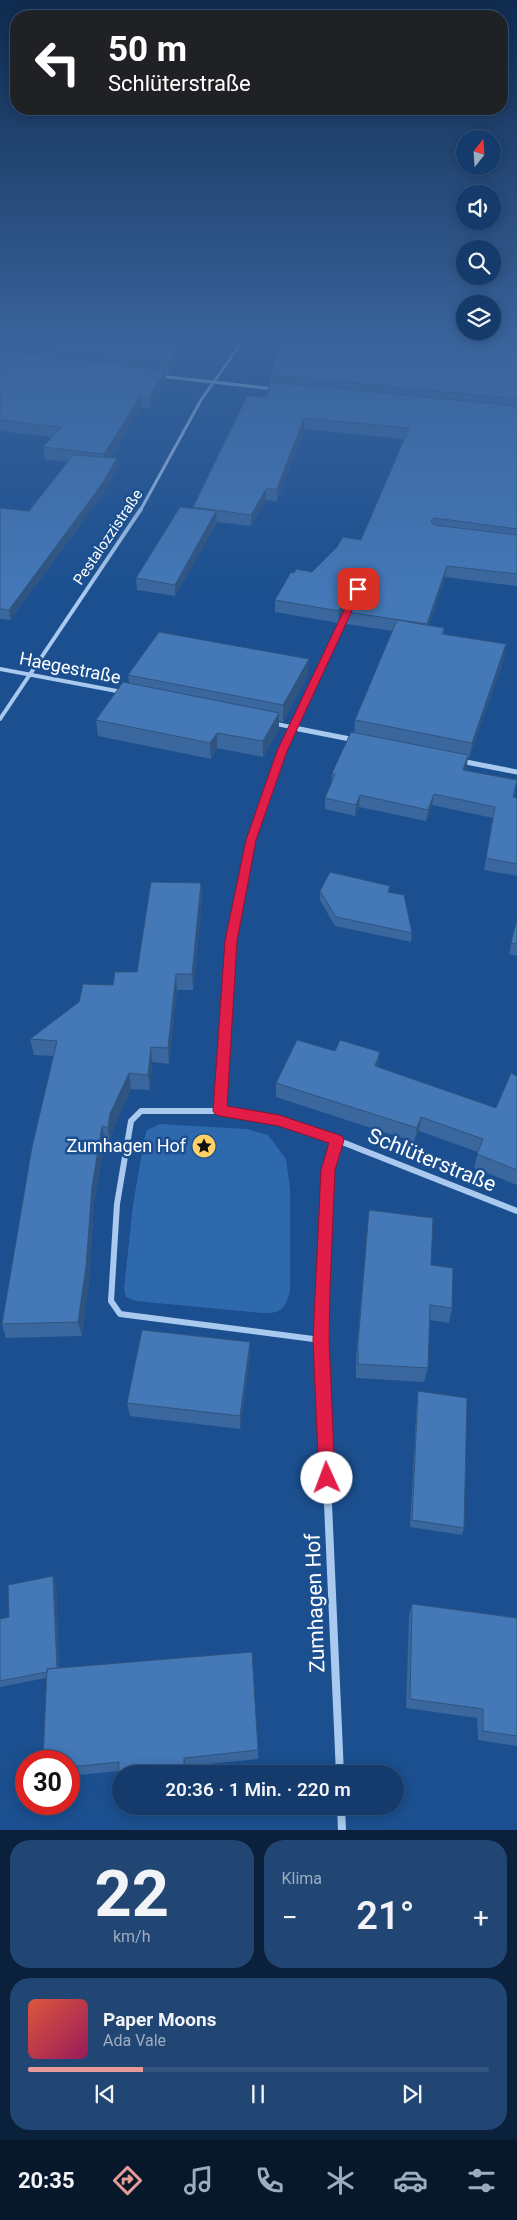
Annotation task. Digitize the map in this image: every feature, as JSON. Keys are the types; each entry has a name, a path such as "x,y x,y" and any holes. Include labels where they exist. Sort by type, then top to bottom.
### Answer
{"street":[{"name":"Pestalozzistraße","path":"0,720 146,502 189,424"},
{"path":"321,1340 120,1314 111,1301 117,1204 131,1121 141,1111 220,1111 231,941 251,840 282,751 350,607"},
{"name":"Haegestraße","path":"0,669 126,693"},
{"path":"270,722 361,741"},
{"path":"459,760 517,772"},
{"name":"Schlüterstraße","path":"220,1111 279,1120 337,1140 517,1211"},
{"name":"Zumhagen Hof","path":"337,1140 328,1170 321,1340 340,1765"},
{"path":"341,1815 342,1830"}],"shaded area":[{"path":"160,1124 247,1129 268,1135 286,1159 290,1189 290,1291 286,1303 281,1310 261,1313 136,1301 126,1297 124,1289 133,1205 144,1140 147,1130"}],"building":[{"path":"38,424 123,424 104,454 43,447 61,427"},
{"path":"233,424 302,424 277,489 266,489 251,515 193,507"},
{"path":"371,424 517,424 517,529 435,518 431,521 434,525 517,535 517,574 447,566 427,624 347,612 362,578 359,574 355,576 339,611 275,600 291,572 294,573 296,569 312,572 337,547 343,537 361,540 409,428"},
{"path":"73,455 117,458 102,484 9,610 0,609 0,508 29,511"},
{"path":"180,507 216,511 175,585 136,578"},
{"path":"397,620 444,628 442,634 506,644 472,743 355,720"},
{"path":"159,632 309,659 283,705 128,675"},
{"path":"123,682 279,713 263,741 217,733 210,743 96,720"},
{"path":"351,732 468,755 463,770 517,780 513,797 517,798 517,864 486,858 495,807 434,794 428,810 360,795 356,805 325,798 335,774 332,773"},
{"path":"330,872 390,886 388,892 404,895 412,933 336,917 320,891"},
{"path":"151,882 201,883 192,974 176,974 168,1048 151,1047 148,1075 129,1073 110,1114 108,1128 102,1126 92,1187 86,1267 78,1322 2,1324 32,1147 57,1041 30,1039 79,1002 83,984 113,985 115,972 137,972"},
{"path":"517,919 517,944 511,943"},
{"path":"297,1040 335,1051 340,1040 380,1052 375,1066 496,1108 511,1073 517,1076 517,1170 477,1154 483,1139 421,1117 417,1128 276,1083"},
{"path":"369,1210 433,1218 431,1265 453,1268 452,1308 430,1305 428,1368 358,1364"},
{"path":"142,1330 250,1342 240,1416 127,1403"},
{"path":"418,1391 467,1398 464,1528 412,1520"},
{"path":"53,1576 57,1668 47,1669 47,1672 0,1681 0,1619 9,1617 8,1585"},
{"path":"412,1604 517,1618 517,1736 483,1731 483,1709 410,1699"},
{"path":"252,1652 258,1750 184,1758 184,1765 119,1765 119,1762 80,1766 80,1750 43,1750 47,1669"}],"place":[{"name":"Zumhagen Hof","path":"204,1146"}],"route":[{"path":"327,1478 321,1340 322,1286 328,1170 337,1140 279,1120 220,1111 221,1076 231,941 251,840 282,751 358,589"}]}
